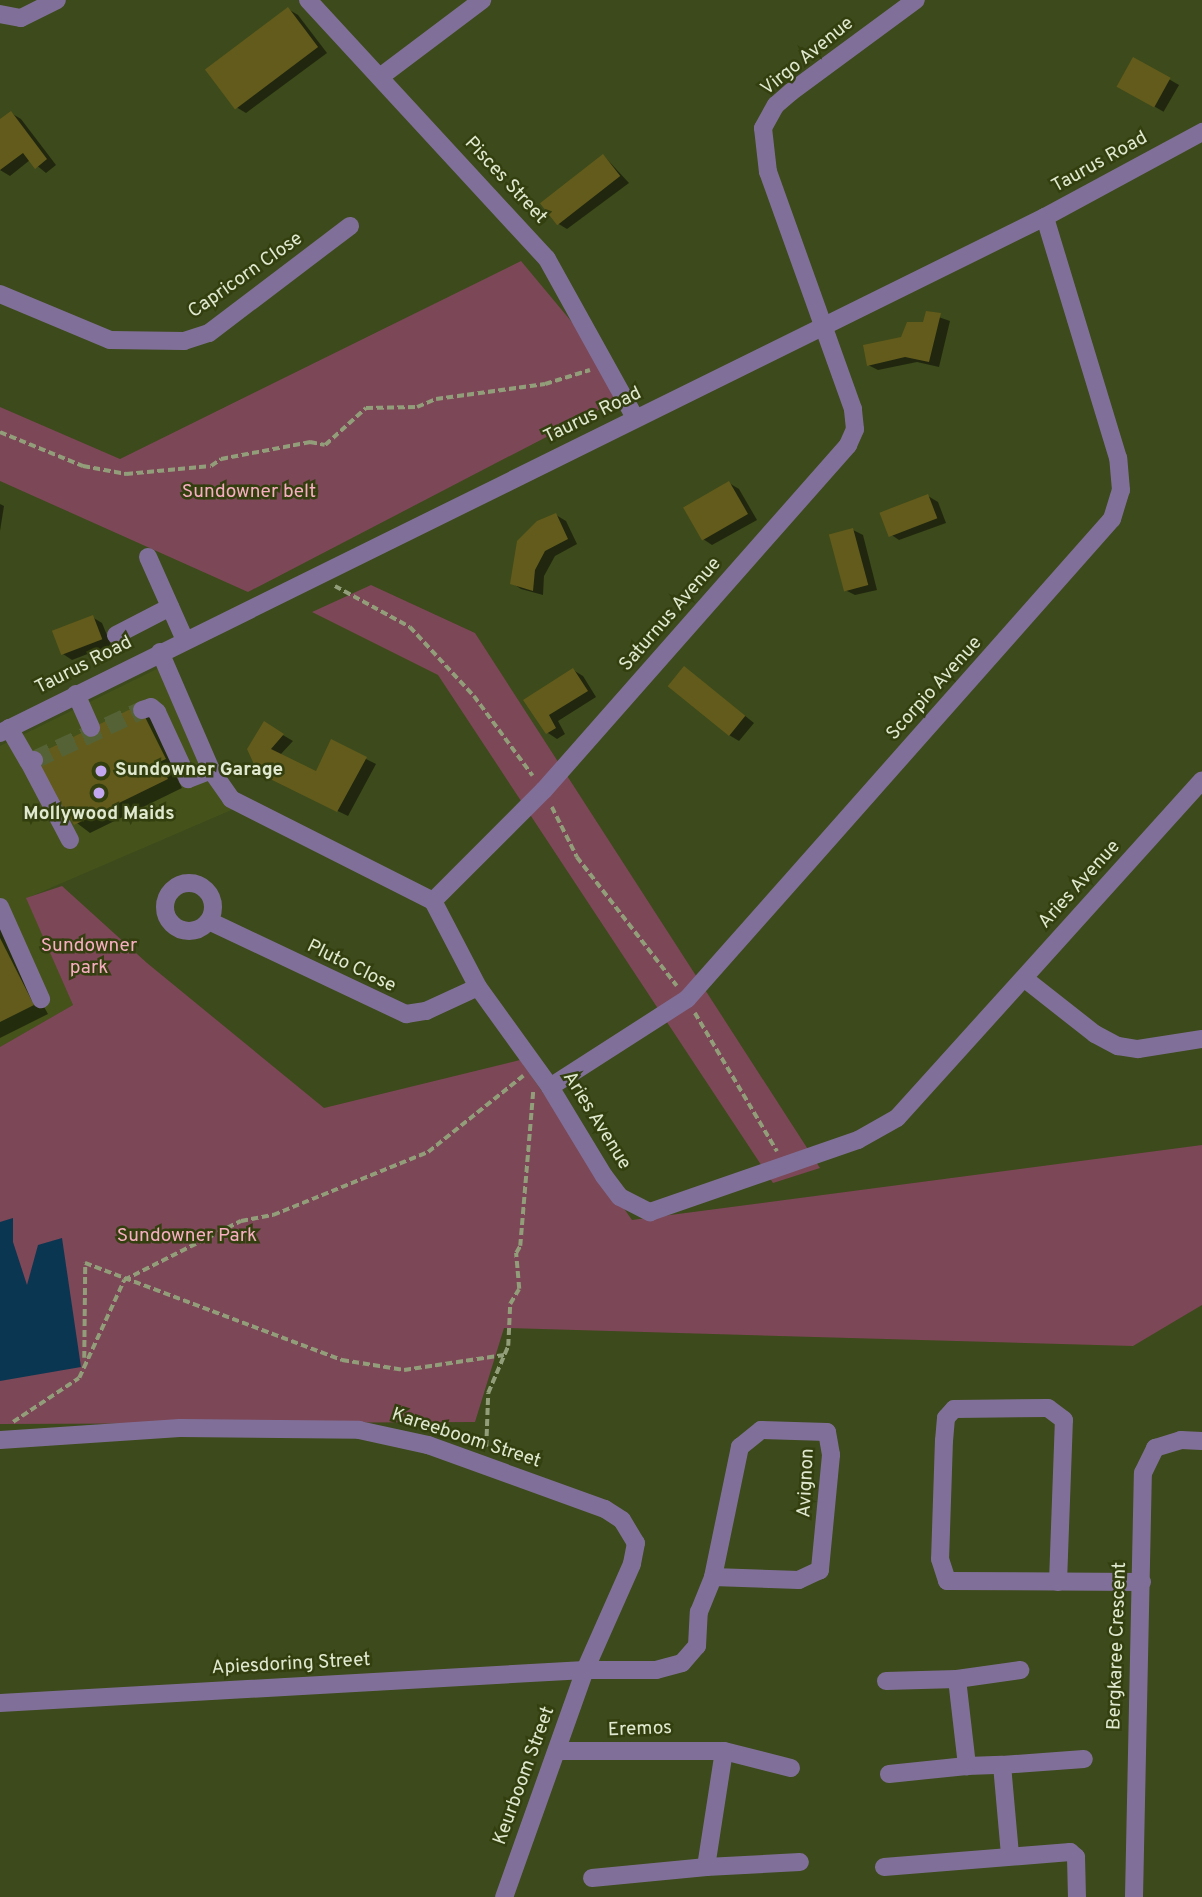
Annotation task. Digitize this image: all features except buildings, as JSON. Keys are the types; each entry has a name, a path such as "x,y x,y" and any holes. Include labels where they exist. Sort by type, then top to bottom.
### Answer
{"street":[{"path":"0,14 21,18 57,0"},
{"name":"Pisces Street","path":"308,0 547,259 635,418"},
{"path":"380,77 482,0"},
{"name":"Virgo Avenue","path":"821,325 768,172 763,128 769,114 791,92 916,0"},
{"name":"Taurus Road","path":"5,730 821,325 1045,217 1202,132"},
{"name":"Scorpio Avenue","path":"550,1087 687,999 1112,519 1121,490 1118,458 1045,217"},
{"name":"Capricorn Close","path":"0,295 110,340 184,341 209,333 350,226"},
{"name":"Saturnus Avenue","path":"433,901 544,790 848,444 856,419 821,325"},
{"path":"148,557 185,639"},
{"path":"116,635 170,607"},
{"path":"160,652 211,770 238,805 433,901"},
{"path":"76,694 91,728"},
{"path":"142,710 151,707 157,712 188,779 211,770"},
{"path":"5,730 31,761 70,840"},
{"name":"Aries Avenue","path":"433,901 478,987 550,1087 604,1176 620,1197 635,1207 650,1212 858,1140 897,1118 1202,780"},
{"path":"0,907 41,999"},
{"name":"Pluto Close","path":"209,921 406,1014 426,1011 478,987"},
{"path":"1025,979 1095,1034 1118,1045 1138,1049 1202,1040"},
{"path":"1058,1582 1064,1420 1056,1410 1042,1408 954,1409 946,1418 944,1440 942,1577 965,1584 1142,1582"},
{"name":"Kareeboom Street","path":"0,1440 180,1428 359,1430 399,1436 605,1509 632,1532 636,1543 632,1564 585,1670"},
{"name":"Avignon","path":"585,1670 656,1670 689,1659 697,1646 703,1598 713,1577 738,1454 747,1437 761,1430 827,1432 831,1455 820,1570 799,1580 713,1577"},
{"name":"Bergkaree Crescent","path":"1134,1897 1146,1460 1155,1448 1167,1443 1202,1441"},
{"name":"Apiesdoring Street","path":"0,1703 585,1670"},
{"name":"Keurboom Street","path":"504,1897 585,1670"},
{"path":"886,1681 957,1679 1020,1670"},
{"path":"957,1679 967,1766"},
{"name":"Eremos","path":"557,1751 724,1751 791,1769"},
{"path":"706,1867 724,1751"},
{"path":"889,1774 1084,1759"},
{"path":"1002,1765 1010,1856"},
{"path":"884,1867 1073,1853 1077,1897"},
{"path":"592,1878 706,1867 800,1862"}],"path":[{"path":"0,432 83,466 126,474 211,466 220,459 310,442 325,445 366,408 417,407 436,399 545,384 605,365"},
{"path":"315,576 410,627 474,696 544,790 577,857 687,999 785,1166"},
{"path":"11,1423 79,1378 84,1360 124,1280 241,1221 273,1215 428,1152 535,1066"},
{"path":"485,1465 488,1393 510,1339 510,1304 519,1289 516,1253 520,1246 535,1066"},
{"path":"84,1360 85,1263 124,1280 342,1360 404,1370 504,1356"}],"shaded area":[{"path":"169,663 236,808 27,898 73,1005 0,1047 0,746"}],"green space":[{"name":"Sundowner belt","path":"521,261 631,393 248,592 0,481 0,407 120,459"},
{"path":"371,585 475,633 820,1168 773,1183 438,675 312,612"},
{"name":"Sundowner Park","path":"62,886 147,963 324,1108 520,1060 632,1220 1202,1145 1202,1305 1133,1346 504,1328 475,1422 0,1424 0,1047 73,1005 26,898"}],"water":[{"path":"13,1218 13,1242 27,1285 38,1245 62,1238 81,1367 0,1381 0,1222"}],"tunnel":[{"path":"34,760 142,710"}],"place":[{"name":"Sundowner Garage","path":"101,771"},
{"name":"Mollywood Maids","path":"99,793"}],"park label":[{"name":"Sundowner park","path":"89,958"}]}
